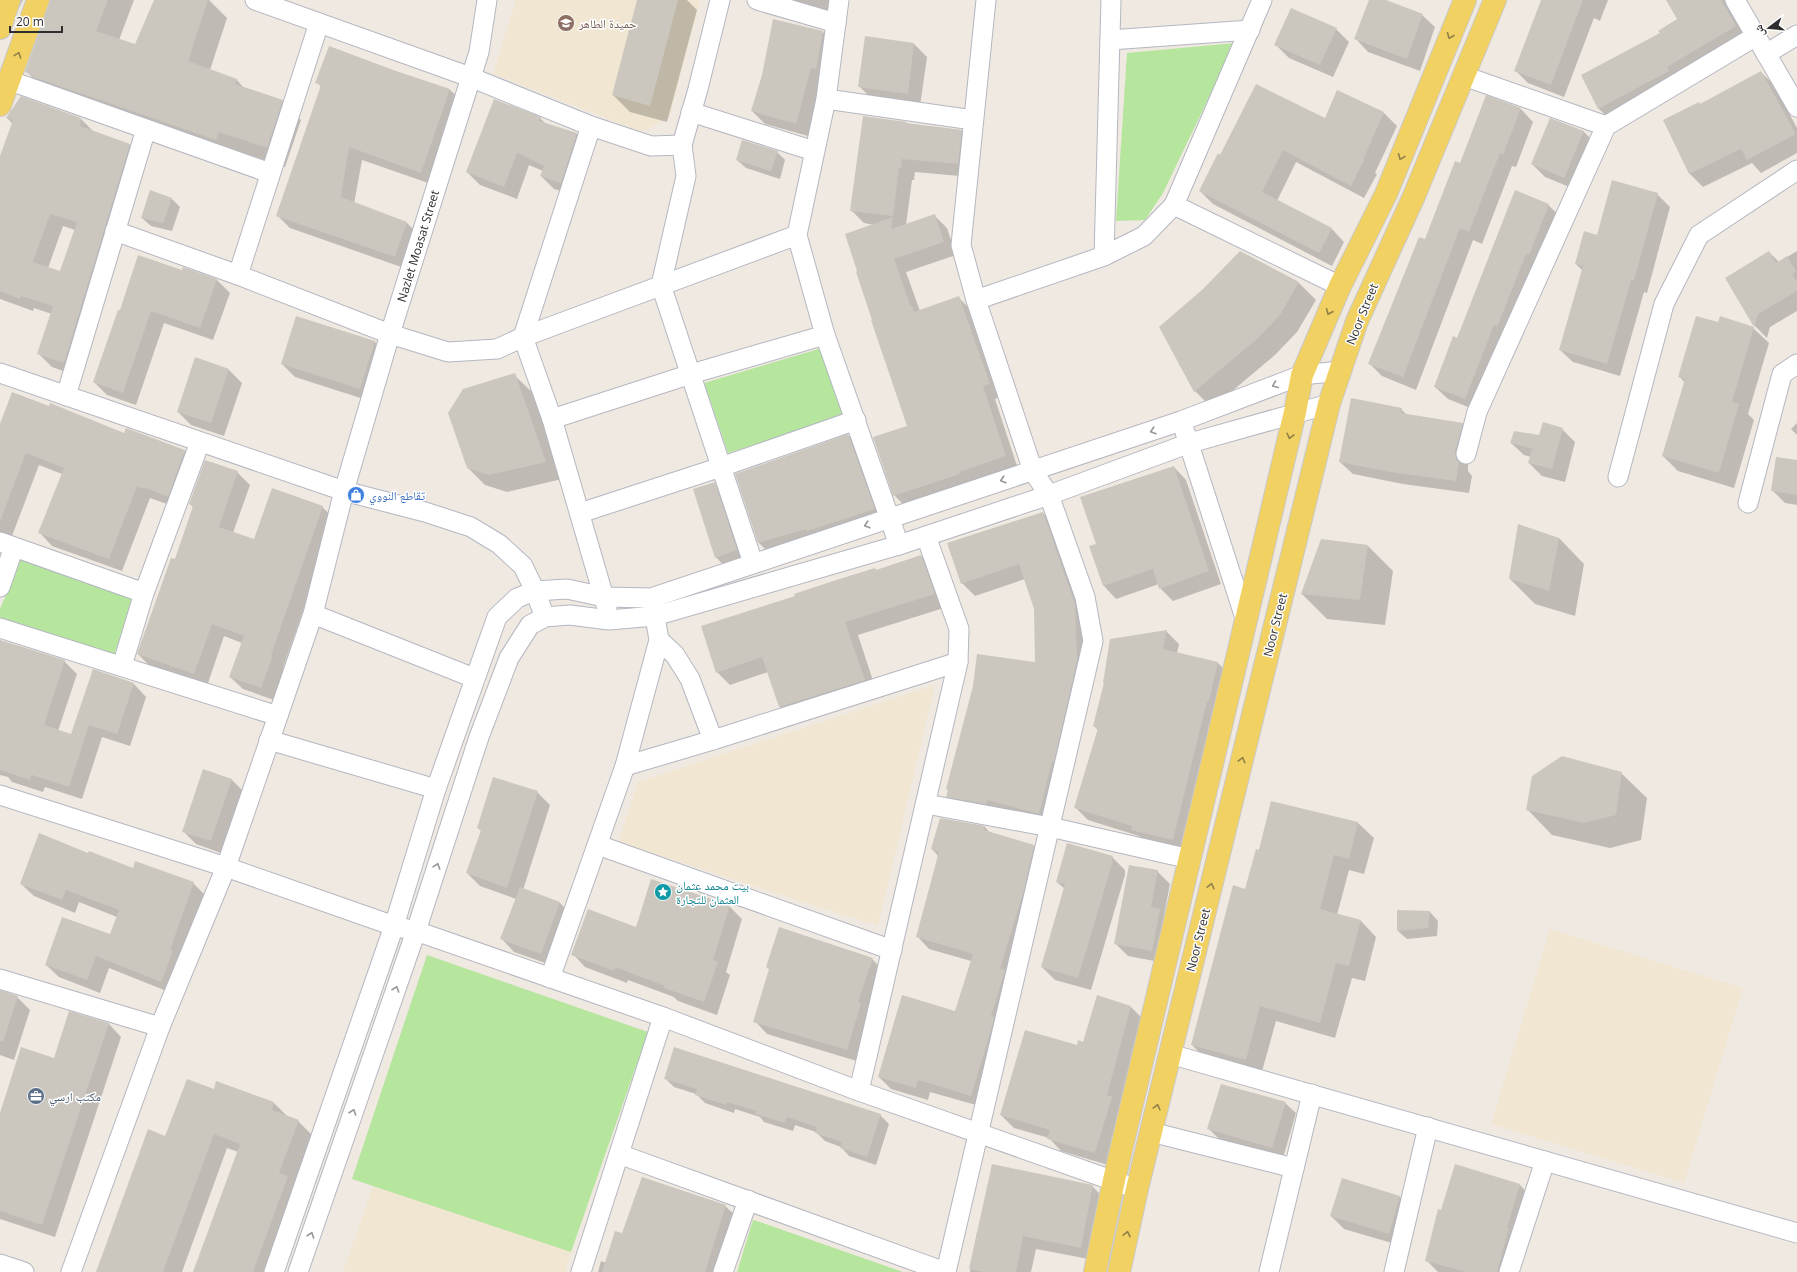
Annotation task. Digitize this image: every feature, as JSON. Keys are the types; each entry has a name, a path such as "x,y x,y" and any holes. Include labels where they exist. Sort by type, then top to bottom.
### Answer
{"main road":[{"path":"0,28 9,0"},
{"path":"0,105 38,0"},
{"path":"1095,1272 1114,1180 1295,412 1302,375 1340,286 1386,194 1465,0"},
{"name":"Noor Street","path":"1119,1272 1150,1132 1329,404 1357,321 1414,196 1495,0"}],"street":[{"path":"255,0 470,77 591,126 651,146 682,145"},
{"name":"Nazlet Moasat Street","path":"71,1272 160,1027 226,867 313,614 344,491 390,334 479,52 487,0"},
{"path":"720,0 692,112 682,145 686,176 661,285 753,563"},
{"path":"757,0 836,23"},
{"path":"839,0 826,99 797,235 825,335 900,545"},
{"path":"618,1154 946,1272 1093,640 1084,597 1049,495 1033,471 976,300 961,245 986,0"},
{"path":"1104,256 1111,0"},
{"path":"976,300 1104,256 1144,236 1174,205 1262,0"},
{"path":"1735,0 1797,107"},
{"path":"238,275 319,23"},
{"path":"1110,40 1250,30"},
{"path":"1766,54 1797,35"},
{"path":"1466,454 1477,412 1606,126 1756,36"},
{"path":"1464,76 1606,126"},
{"path":"8,80 270,173"},
{"path":"826,99 973,120"},
{"path":"692,112 814,151"},
{"path":"591,126 523,337 552,419 580,512 609,620"},
{"path":"66,396 146,129"},
{"path":"1618,477 1664,304 1699,235 1797,170"},
{"path":"1174,205 1340,286"},
{"path":"115,231 238,275 390,334 448,352 497,349 523,337 797,235"},
{"path":"552,419 691,374 825,335"},
{"path":"1748,503 1782,374 1797,364"},
{"path":"274,1272 394,926 436,789 474,678 497,617 517,598 535,591 567,589 604,597 651,598 1181,421 1302,375 1340,371"},
{"path":"0,373 344,491 425,512 472,527 499,544 523,566 545,617"},
{"path":"298,1272 416,931 479,737 509,658 530,625 545,617 570,615 609,620 655,616 900,545 1049,495 1190,443 1295,412 1329,404"},
{"path":"580,512 721,467 856,420"},
{"path":"1181,421 1190,443 1246,621"},
{"path":"122,666 144,593 200,442"},
{"path":"859,1091 958,662 959,629 926,536"},
{"path":"0,587 7,545 144,593"},
{"path":"550,978 625,766 659,640 651,598"},
{"path":"313,614 474,678"},
{"path":"0,628 278,716"},
{"path":"659,640 675,655 690,679 713,740"},
{"path":"625,766 713,740 958,662"},
{"path":"269,740 436,789"},
{"path":"0,795 226,867 394,926 416,931 663,1017 859,1091 1137,1189"},
{"path":"926,804 1050,827 1190,859"},
{"path":"598,845 892,950"},
{"path":"0,979 160,1027"},
{"path":"581,1272 663,1017"},
{"path":"1170,1054 1797,1233"},
{"path":"1269,1272 1312,1094"},
{"path":"1394,1272 1428,1128"},
{"path":"1150,1132 1294,1168"},
{"path":"1509,1272 1545,1161"},
{"path":"723,1272 748,1200"},
{"path":"0,1264 24,1272"}],"shaded area":[{"path":"516,0 700,0 670,117 642,132 493,74"},
{"path":"935,685 878,926 618,842 638,782"},
{"path":"1550,929 1743,988 1684,1183 1491,1124"},
{"path":"373,1186 571,1252 565,1272 343,1272"}],"green space":[{"path":"1235,43 1163,193 1145,220 1116,221 1127,53"},
{"path":"822,348 845,416 728,453 704,383"},
{"path":"21,559 133,597 114,655 0,618 0,609"},
{"path":"427,955 648,1032 571,1252 352,1179"},
{"path":"754,1220 903,1272 737,1272"}],"building":[{"path":"50,0 108,0 96,31 135,44 154,0 208,0 188,61 237,79 235,84 283,100 267,148 219,132 216,140 33,77 34,76 25,72"},
{"path":"637,0 678,0 650,106 612,95"},
{"path":"1369,0 1386,0 1423,14 1407,59 1354,39"},
{"path":"1541,0 1583,0 1551,85 1514,71"},
{"path":"1666,0 1721,0 1736,26 1667,67 1669,71 1598,109 1581,75 1660,33 1658,31 1677,19"},
{"path":"1291,8 1337,28 1320,65 1274,45"},
{"path":"773,19 823,31 816,69 811,68 796,124 751,111 762,75"},
{"path":"865,36 914,43 908,94 858,87"},
{"path":"329,46 450,89 421,173 349,147 341,197 407,222 395,257 276,216 321,85 315,83"},
{"path":"1761,71 1796,134 1747,160 1741,149 1689,174 1663,120 1699,102 1700,104"},
{"path":"1256,84 1325,118 1337,90 1384,112 1364,160 1351,186 1283,150 1262,192 1332,228 1319,253 1199,191 1218,153 1220,155"},
{"path":"1486,95 1521,108 1503,155 1500,153 1469,232 1460,228 1403,377 1368,364 1419,237 1425,239 1455,161 1460,163"},
{"path":"21,96 81,118 80,126 130,144 64,363 37,354 53,306 21,296 20,299 0,291 0,156 13,120 6,118","holes":["50,214 77,222 60,271 33,262"]},
{"path":"494,99 541,117 539,121 577,133 561,183 540,176 544,166 517,153 504,187 466,172"},
{"path":"863,116 962,130 958,164 902,159 901,168 899,168 893,216 850,211"},
{"path":"1550,118 1584,131 1564,178 1531,164"},
{"path":"742,140 778,151 771,171 736,160"},
{"path":"1612,180 1658,193 1634,280 1631,280 1607,364 1559,350 1583,266 1575,264 1584,231 1597,235"},
{"path":"150,190 172,198 163,223 141,218"},
{"path":"1515,190 1549,204 1529,255 1526,254 1497,327 1494,325 1465,399 1434,387 1453,336 1457,338"},
{"path":"935,214 944,242 894,259 914,312 959,296 990,384 983,386 1006,456 959,472 960,474 893,496 873,437 907,426 871,320 845,234 893,217 891,229"},
{"path":"1240,251 1299,282 1280,315 1258,338 1194,392 1159,327 1203,289"},
{"path":"1769,251 1776,263 1787,256 1796,271 1792,274 1797,282 1797,291 1758,314 1754,327 1725,278"},
{"path":"138,255 182,270 183,267 217,279 200,328 151,311 123,393 93,382 118,310 120,310"},
{"path":"296,316 375,341 360,389 281,364"},
{"path":"1696,316 1718,322 1720,316 1754,327 1732,402 1739,404 1719,473 1662,456 1685,379 1678,377"},
{"path":"195,357 229,369 211,423 177,412"},
{"path":"515,373 546,462 489,475 467,468 448,413 463,389"},
{"path":"12,392 49,406 50,403 124,433 126,428 185,450 168,497 144,487 143,489 137,486 109,559 38,533 64,468 26,453 0,519 0,424"},
{"path":"1351,398 1402,408 1401,413 1463,423 1455,452 1459,462 1456,481 1390,472 1339,462"},
{"path":"1543,422 1563,428 1552,469 1528,463 1532,449 1510,443 1514,431 1539,435"},
{"path":"848,434 875,509 807,531 806,529 758,543 735,474"},
{"path":"1776,457 1797,460 1797,495 1771,491"},
{"path":"205,460 238,471 219,527 254,539 272,488 323,506 261,688 229,677 244,636 212,624 194,674 137,654 171,558 175,559 193,506 189,504"},
{"path":"1174,466 1209,571 1159,589 1153,569 1103,586 1089,546 1096,544 1080,497"},
{"path":"715,482 737,550 715,558 693,489"},
{"path":"1043,512 1075,604 1077,661 1054,762 1052,761 1039,814 987,800 986,804 946,797 948,790 946,789 973,686 977,654 1035,662 1034,609 1019,564 961,584 947,543"},
{"path":"1518,524 1559,538 1549,591 1509,579"},
{"path":"1321,539 1368,545 1360,600 1301,594"},
{"path":"921,555 935,594 845,622 865,680 779,707 762,657 716,673 701,626 795,596 794,594 830,582 875,568 876,570"},
{"path":"1167,630 1163,649 1218,662 1173,840 1131,830 1132,826 1074,808 1098,728 1093,726 1104,683 1110,639"},
{"path":"0,640 65,660 44,725 71,734 93,669 134,683 117,734 89,725 69,787 32,775 30,780 0,770"},
{"path":"1562,756 1622,772 1616,815 1584,823 1526,810 1532,776"},
{"path":"203,769 232,779 211,841 182,832"},
{"path":"493,777 538,791 507,888 466,873 481,830 477,828"},
{"path":"1271,801 1358,822 1349,859 1334,855 1320,909 1361,920 1349,966 1336,963 1320,1023 1260,1006 1246,1060 1191,1045 1233,885 1245,889 1256,849 1259,850"},
{"path":"940,818 985,826 984,830 1034,845 1024,890 1000,969 1005,970 991,1016 994,1017 993,1023 971,1096 918,1080 916,1088 878,1077 902,995 955,1011 973,954 916,937 939,852 931,849"},
{"path":"39,833 88,853 89,851 133,868 135,861 194,882 170,950 173,951 161,982 96,956 87,980 45,965 62,917 110,934 119,910 66,890 62,900 20,884"},
{"path":"1067,843 1113,856 1111,861 1113,861 1078,978 1041,967 1065,884 1056,882"},
{"path":"1129,865 1158,870 1151,907 1160,909 1152,951 1114,944"},
{"path":"651,879 730,905 713,960 718,962 704,1002 664,988 665,986 615,967 614,971 571,955 588,909 636,927"},
{"path":"520,887 560,902 541,954 500,939"},
{"path":"1397,910 1430,911 1428,928 1397,931"},
{"path":"779,927 873,958 858,1002 861,1003 847,1050 753,1022 769,969 766,967"},
{"path":"0,990 18,996 3,1042 0,1041"},
{"path":"1097,995 1131,1006 1107,1095 1112,1097 1095,1153 1047,1139 1050,1130 1000,1115 1025,1030 1077,1045 1078,1040 1083,1042"},
{"path":"69,1011 109,1023 42,1225 0,1211 0,1113 21,1047 54,1058"},
{"path":"674,1047 881,1114 867,1157 840,1148 842,1142 815,1133 817,1127 787,1117 785,1123 755,1114 756,1111 727,1102 726,1105 695,1095 697,1089 664,1079"},
{"path":"187,1079 214,1089 216,1081 274,1102 272,1110 299,1120 279,1173 288,1176 253,1272 193,1272 240,1144 214,1134 163,1272 96,1272 148,1129 165,1136"},
{"path":"1221,1084 1286,1102 1272,1148 1207,1129"},
{"path":"992,1164 1093,1185 1081,1248 1023,1236 1016,1272 983,1272 969,1269"},
{"path":"1455,1164 1520,1184 1507,1228 1509,1228 1497,1272 1467,1272 1425,1261 1438,1209 1441,1210"},
{"path":"642,1177 726,1205 705,1272 602,1272 615,1231 622,1233"},
{"path":"1342,1178 1400,1196 1389,1234 1330,1216"}],"place":[{"name":"حميدة الطاهر","path":"566,23"},
{"name":"تقاطع النووي","path":"356,495"},
{"name":"بيت محمد عثمان العثمان للتجارة","path":"663,892"},
{"name":"مكتب ارسي","path":"36,1096"}]}
